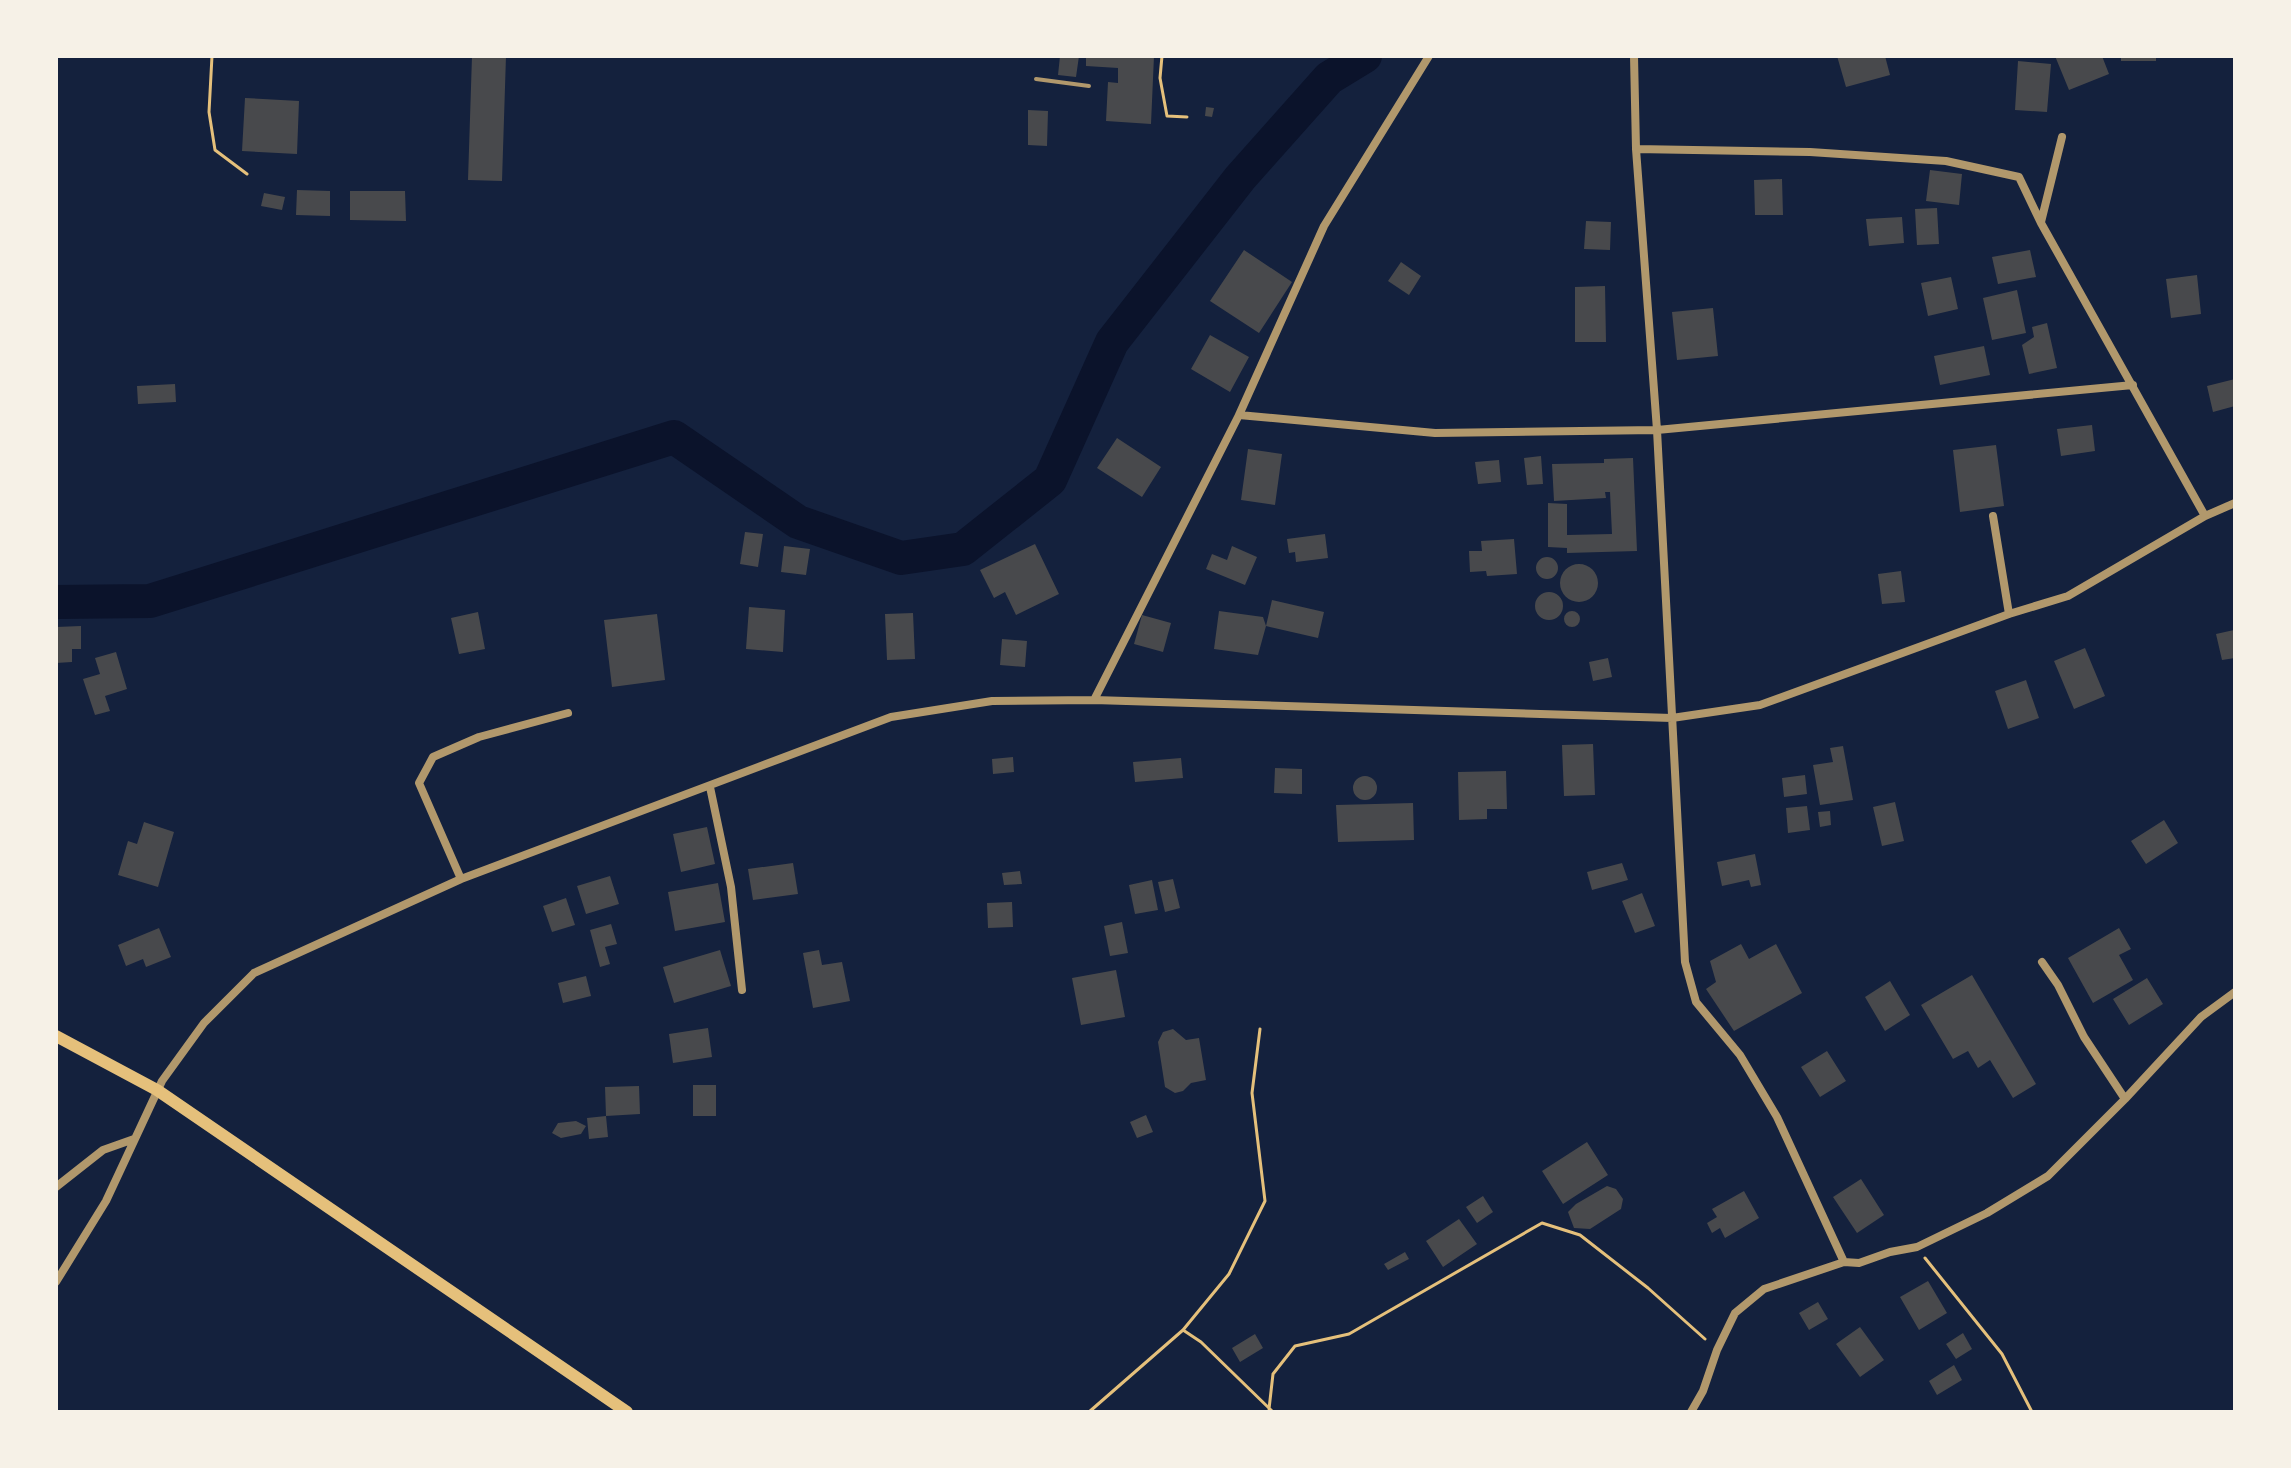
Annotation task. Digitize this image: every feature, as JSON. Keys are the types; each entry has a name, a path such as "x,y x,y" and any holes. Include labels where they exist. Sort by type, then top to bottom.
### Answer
{"main road":[{"path":"56,1036 157,1090 627,1412"}],"street":[{"path":"1094,700 1239,415 1324,226 1429,56"},
{"path":"1634,56 1636,149 1657,430 1685,962 1696,1002 1740,1055 1777,1117 1844,1262"},
{"path":"2041,223 2062,137"},
{"path":"1636,149 1810,152 1946,161 2019,177 2041,223 2205,516"},
{"path":"1239,415 1435,433 1657,430 2133,385"},
{"path":"56,1282 106,1201 157,1090 204,1023 254,973 461,879 891,717 992,701 1094,700 1672,718 1760,705 2009,614 2068,596 2205,516 2235,503"},
{"path":"1993,516 2009,614"},
{"path":"461,879 419,783 433,757 479,737 568,713"},
{"path":"710,787 731,887 742,990"},
{"path":"2042,962 2058,985 2084,1037 2125,1099"},
{"path":"1691,1412 1703,1391 1717,1350 1735,1313 1764,1289 1844,1262 1859,1263 1917,1247 1987,1213 2048,1176 2201,1017 2235,992"},
{"path":"56,1187 103,1150 134,1139"}],"lane":[{"path":"1036,79 1089,86"}],"path":[{"path":"212,56 209,112 215,150 247,174"},
{"path":"1162,56 1160,78 1167,116 1187,117"},
{"path":"1089,1412 1183,1330 1229,1274 1265,1201 1252,1093 1260,1029"},
{"path":"1271,1410 1273,1374 1295,1346 1349,1334 1542,1223 1580,1235 1648,1288 1717,1350"},
{"path":"1917,1247 2002,1354 2032,1412"},
{"path":"1183,1330 1201,1342 1271,1410"}],"building":[{"path":"472,56 506,56 502,181 468,180"},
{"path":"1060,56 1079,56 1076,77 1058,75"},
{"path":"1086,56 1154,56 1151,124 1106,121 1108,82 1118,83 1118,68 1086,66"},
{"path":"1837,56 1885,56 1890,75 1846,87"},
{"path":"2055,56 2102,56 2109,74 2069,90"},
{"path":"2121,56 2156,56 2156,61 2121,61"},
{"path":"2018,61 2051,64 2047,112 2015,110"},
{"path":"245,98 299,101 297,154 242,151"},
{"path":"1206,107 1214,108 1212,117 1205,116"},
{"path":"1028,110 1048,111 1047,146 1028,145"},
{"path":"1930,170 1962,174 1959,205 1926,201"},
{"path":"1782,179 1783,215 1755,215 1754,180"},
{"path":"297,190 330,191 330,216 296,215"},
{"path":"350,191 405,191 406,221 350,220"},
{"path":"264,193 285,197 282,210 261,206"},
{"path":"1937,208 1939,244 1917,245 1915,209"},
{"path":"1902,217 1904,243 1869,246 1866,219"},
{"path":"1586,221 1611,222 1610,250 1584,249"},
{"path":"1244,250 1292,282 1259,333 1210,301"},
{"path":"2030,250 2036,277 1998,284 1992,257"},
{"path":"1401,262 1421,276 1409,295 1388,281"},
{"path":"2197,275 2201,314 2171,318 2166,279"},
{"path":"1951,277 1958,309 1928,316 1921,283"},
{"path":"1605,286 1606,342 1575,342 1575,287"},
{"path":"2017,290 2026,333 1992,340 1983,298"},
{"path":"1713,308 1718,356 1677,360 1672,312"},
{"path":"2047,323 2057,368 2029,374 2022,345 2034,337 2032,327"},
{"path":"1210,335 1249,357 1230,392 1191,369"},
{"path":"1984,346 1990,375 1940,385 1934,356"},
{"path":"2235,379 2235,406 2213,412 2207,386"},
{"path":"175,384 176,402 138,404 137,386"},
{"path":"2092,425 2095,451 2061,456 2057,429"},
{"path":"1117,438 1161,467 1142,497 1097,468"},
{"path":"1996,445 2004,506 1960,512 1953,450"},
{"path":"1248,449 1282,454 1275,505 1241,500"},
{"path":"1541,456 1543,484 1527,485 1524,458"},
{"path":"1633,458 1637,551 1567,553 1567,548 1548,547 1548,503 1567,504 1567,535 1612,534 1610,492 1605,492 1606,498 1554,501 1552,464 1604,463 1604,459"},
{"path":"1499,460 1501,482 1478,484 1475,462"},
{"path":"745,532 763,534 758,567 740,564"},
{"path":"1325,534 1328,558 1296,562 1295,552 1289,553 1287,539"},
{"path":"1514,539 1517,574 1487,576 1486,571 1470,572 1469,551 1482,551 1481,541"},
{"path":"1035,544 1059,594 1016,615 1005,592 994,598 980,570"},
{"path":"784,546 810,549 806,575 781,572"},
{"path":"1232,546 1257,557 1245,585 1206,569 1212,554 1227,560"},
{"path":"1543,557 1551,557 1558,568 1551,579 1543,579 1536,572 1536,564"},
{"path":"1579,564 1592,570 1598,583 1592,596 1579,602 1566,596 1560,583 1566,570"},
{"path":"1901,571 1905,602 1882,604 1878,574"},
{"path":"1549,592 1559,596 1563,606 1559,616 1549,620 1539,616 1535,606 1539,596"},
{"path":"1272,600 1324,612 1318,638 1266,626"},
{"path":"749,607 785,610 783,652 746,649"},
{"path":"1219,611 1263,617 1266,626 1258,655 1214,649"},
{"path":"1572,611 1580,619 1572,627 1564,619"},
{"path":"478,612 485,649 459,654 451,618"},
{"path":"913,613 915,659 887,660 885,614"},
{"path":"657,614 665,680 612,687 604,620"},
{"path":"1142,615 1171,623 1163,652 1134,644"},
{"path":"81,626 81,649 72,649 72,662 56,663 56,627"},
{"path":"2234,630 2235,658 2222,660 2216,634"},
{"path":"1002,639 1027,641 1025,667 1000,665"},
{"path":"2085,648 2105,696 2074,709 2054,661"},
{"path":"116,652 127,689 105,696 110,711 95,715 83,679 100,674 95,658"},
{"path":"1608,658 1612,677 1593,681 1589,662"},
{"path":"2026,680 2039,718 2008,729 1995,691"},
{"path":"1593,744 1595,795 1564,796 1562,745"},
{"path":"1843,746 1853,800 1820,805 1813,765 1833,762 1830,748"},
{"path":"1013,757 1014,772 993,774 992,759"},
{"path":"1181,758 1183,778 1135,782 1133,762"},
{"path":"1275,768 1302,769 1302,794 1274,793"},
{"path":"1506,771 1507,809 1487,809 1487,819 1459,820 1458,772"},
{"path":"1805,775 1807,794 1784,797 1782,778"},
{"path":"1365,776 1374,779 1377,788 1374,797 1365,800 1356,797 1353,788 1356,779"},
{"path":"1895,802 1904,841 1882,846 1873,807"},
{"path":"1413,803 1414,840 1338,842 1336,805"},
{"path":"1807,806 1810,830 1788,833 1786,808"},
{"path":"1830,811 1831,825 1820,827 1818,812"},
{"path":"2164,820 2178,843 2146,864 2131,841"},
{"path":"144,822 174,832 158,887 118,875 128,841 137,844"},
{"path":"707,827 715,864 681,872 673,834"},
{"path":"1755,854 1761,885 1751,887 1749,880 1722,886 1717,862"},
{"path":"793,863 798,894 753,900 748,869"},
{"path":"1622,863 1628,880 1592,890 1587,872"},
{"path":"1020,871 1022,884 1004,885 1002,873"},
{"path":"610,876 619,904 586,914 577,886"},
{"path":"1173,879 1180,908 1165,912 1158,882"},
{"path":"1152,880 1158,910 1135,914 1129,885"},
{"path":"718,883 725,922 675,931 668,892"},
{"path":"1642,893 1655,926 1635,933 1622,901"},
{"path":"566,898 575,925 552,932 543,906"},
{"path":"1012,902 1013,927 988,928 987,903"},
{"path":"1122,922 1128,953 1110,956 1104,926"},
{"path":"611,924 617,944 605,947 610,964 600,967 590,930"},
{"path":"159,928 171,957 146,967 143,959 126,966 118,945"},
{"path":"2119,928 2131,949 2119,955 2133,980 2093,1003 2068,958"},
{"path":"1741,944 1749,959 1776,944 1802,993 1734,1031 1706,989 1716,982 1710,961"},
{"path":"720,950 731,986 674,1003 663,967"},
{"path":"819,950 822,965 842,962 850,1001 813,1008 803,953"},
{"path":"1116,970 1125,1017 1081,1025 1072,978"},
{"path":"1972,975 2036,1084 2013,1098 1990,1060 1978,1068 1968,1051 1953,1059 1921,1005"},
{"path":"586,976 591,996 563,1003 558,983"},
{"path":"2147,978 2163,1004 2129,1025 2113,999"},
{"path":"1890,981 1910,1015 1885,1031 1865,997"},
{"path":"708,1028 712,1057 673,1063 669,1034"},
{"path":"1173,1029 1186,1040 1199,1038 1206,1080 1191,1083 1183,1091 1175,1093 1165,1087 1158,1042 1163,1032"},
{"path":"1827,1051 1846,1081 1820,1097 1801,1067"},
{"path":"693,1085 716,1085 716,1116 693,1116"},
{"path":"639,1086 640,1114 606,1116 605,1087"},
{"path":"1146,1115 1153,1132 1137,1138 1130,1122"},
{"path":"606,1116 608,1137 589,1139 587,1118"},
{"path":"576,1121 586,1126 581,1134 561,1138 552,1133 558,1123"},
{"path":"1587,1142 1608,1175 1563,1204 1542,1171"},
{"path":"1861,1179 1884,1215 1857,1233 1833,1197"},
{"path":"1607,1186 1616,1189 1623,1199 1621,1209 1590,1229 1574,1228 1568,1212"},
{"path":"1744,1191 1759,1218 1725,1238 1720,1228 1712,1233 1707,1223 1717,1217 1712,1209"},
{"path":"1483,1196 1493,1212 1477,1223 1466,1207"},
{"path":"1459,1219 1477,1244 1443,1267 1426,1241"},
{"path":"1405,1252 1409,1259 1388,1270 1384,1264"},
{"path":"1928,1281 1947,1313 1919,1330 1900,1297"},
{"path":"1818,1302 1828,1319 1809,1330 1799,1313"},
{"path":"1860,1327 1884,1360 1860,1377 1836,1344"},
{"path":"1963,1333 1972,1349 1956,1359 1946,1344"},
{"path":"1255,1334 1263,1348 1240,1362 1232,1348"},
{"path":"1954,1365 1962,1380 1937,1395 1929,1381"}],"waterway":[{"path":"56,602 150,601 674,437 798,522 901,558 963,549 1050,480 1112,342 1240,178 1329,78 1365,56"}]}
